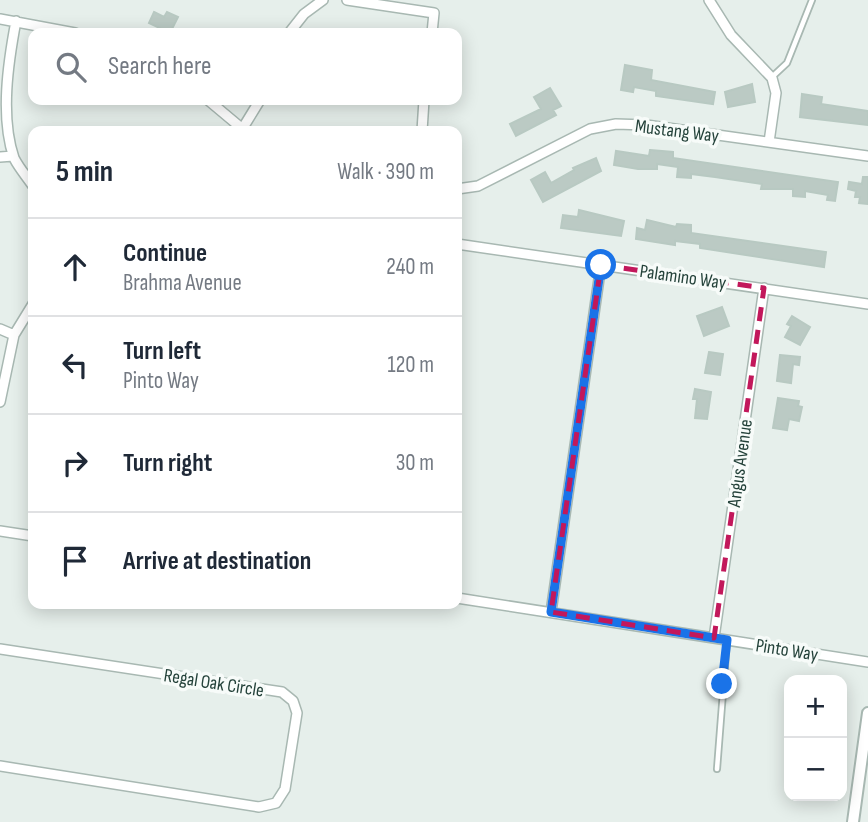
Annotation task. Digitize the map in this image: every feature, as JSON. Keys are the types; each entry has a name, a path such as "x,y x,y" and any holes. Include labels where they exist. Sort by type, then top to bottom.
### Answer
{"street":[{"path":"293,28 304,14 324,0"},
{"path":"347,0 434,13 432,28"},
{"path":"709,0 731,35 772,78 776,93 769,142"},
{"path":"0,19 50,28"},
{"path":"16,21 7,70 4,111 13,156 28,178"},
{"path":"214,105 237,126"},
{"path":"246,126 257,105"},
{"path":"422,126 424,105"},
{"name":"Mustang Way","path":"462,189 478,187 590,129 616,124 646,125 868,156"},
{"path":"0,157 13,156"},
{"name":"Palamino Way","path":"462,245 868,303"},
{"path":"551,612 601,265"},
{"name":"Angus Avenue","path":"714,638 764,288"},
{"path":"0,402 14,335 28,312"},
{"path":"0,329 14,335"},
{"path":"0,531 28,535"},
{"name":"Pinto Way","path":"462,599 868,662"},
{"name":"Regal Oak Circle","path":"0,649 282,692 293,701 297,713 285,789 276,803 259,807 0,766"},
{"path":"853,822 868,713"}],"lane":[{"path":"772,78 787,63 811,0"},
{"path":"718,769 727,640"}],"highlighted area":[{"path":"601,265 764,288 714,638 551,612"}],"building":[{"path":"154,12 164,17 167,12 178,17 172,28 160,28 149,23"},
{"path":"625,65 652,70 651,80 715,92 713,104 656,96 656,91 634,87 633,92 621,90"},
{"path":"752,84 755,102 728,107 725,92"},
{"path":"550,88 561,106 553,110 556,115 516,136 510,124 541,109 534,97"},
{"path":"802,94 822,97 821,104 868,111 868,125 800,117"},
{"path":"650,150 673,152 673,158 838,182 835,201 827,200 828,195 805,191 805,197 793,196 793,189 761,189 762,184 691,174 691,178 677,177 678,167 657,164 657,169 638,169 614,165 616,151 649,156"},
{"path":"596,158 601,171 543,202 531,180 545,172 551,183 574,170 573,168"},
{"path":"863,177 868,177 868,204 859,203 860,197 855,197 856,191 848,189 849,182 862,184"},
{"path":"579,210 624,221 621,236 561,228 563,215 578,217"},
{"path":"647,220 676,227 677,224 691,225 691,233 826,252 824,267 700,248 700,244 675,241 675,245 636,239 637,228 645,230"},
{"path":"722,307 729,326 704,336 697,316"},
{"path":"792,316 810,327 800,345 785,337 791,326 787,324"},
{"path":"709,352 723,354 720,375 705,373"},
{"path":"780,355 800,357 799,365 793,364 791,383 777,381"},
{"path":"695,389 711,392 707,419 695,418"},
{"path":"778,398 799,401 798,406 802,407 799,421 789,419 787,430 773,428"}],"route":[{"path":"601,265 551,612 727,640 722,684"}]}
